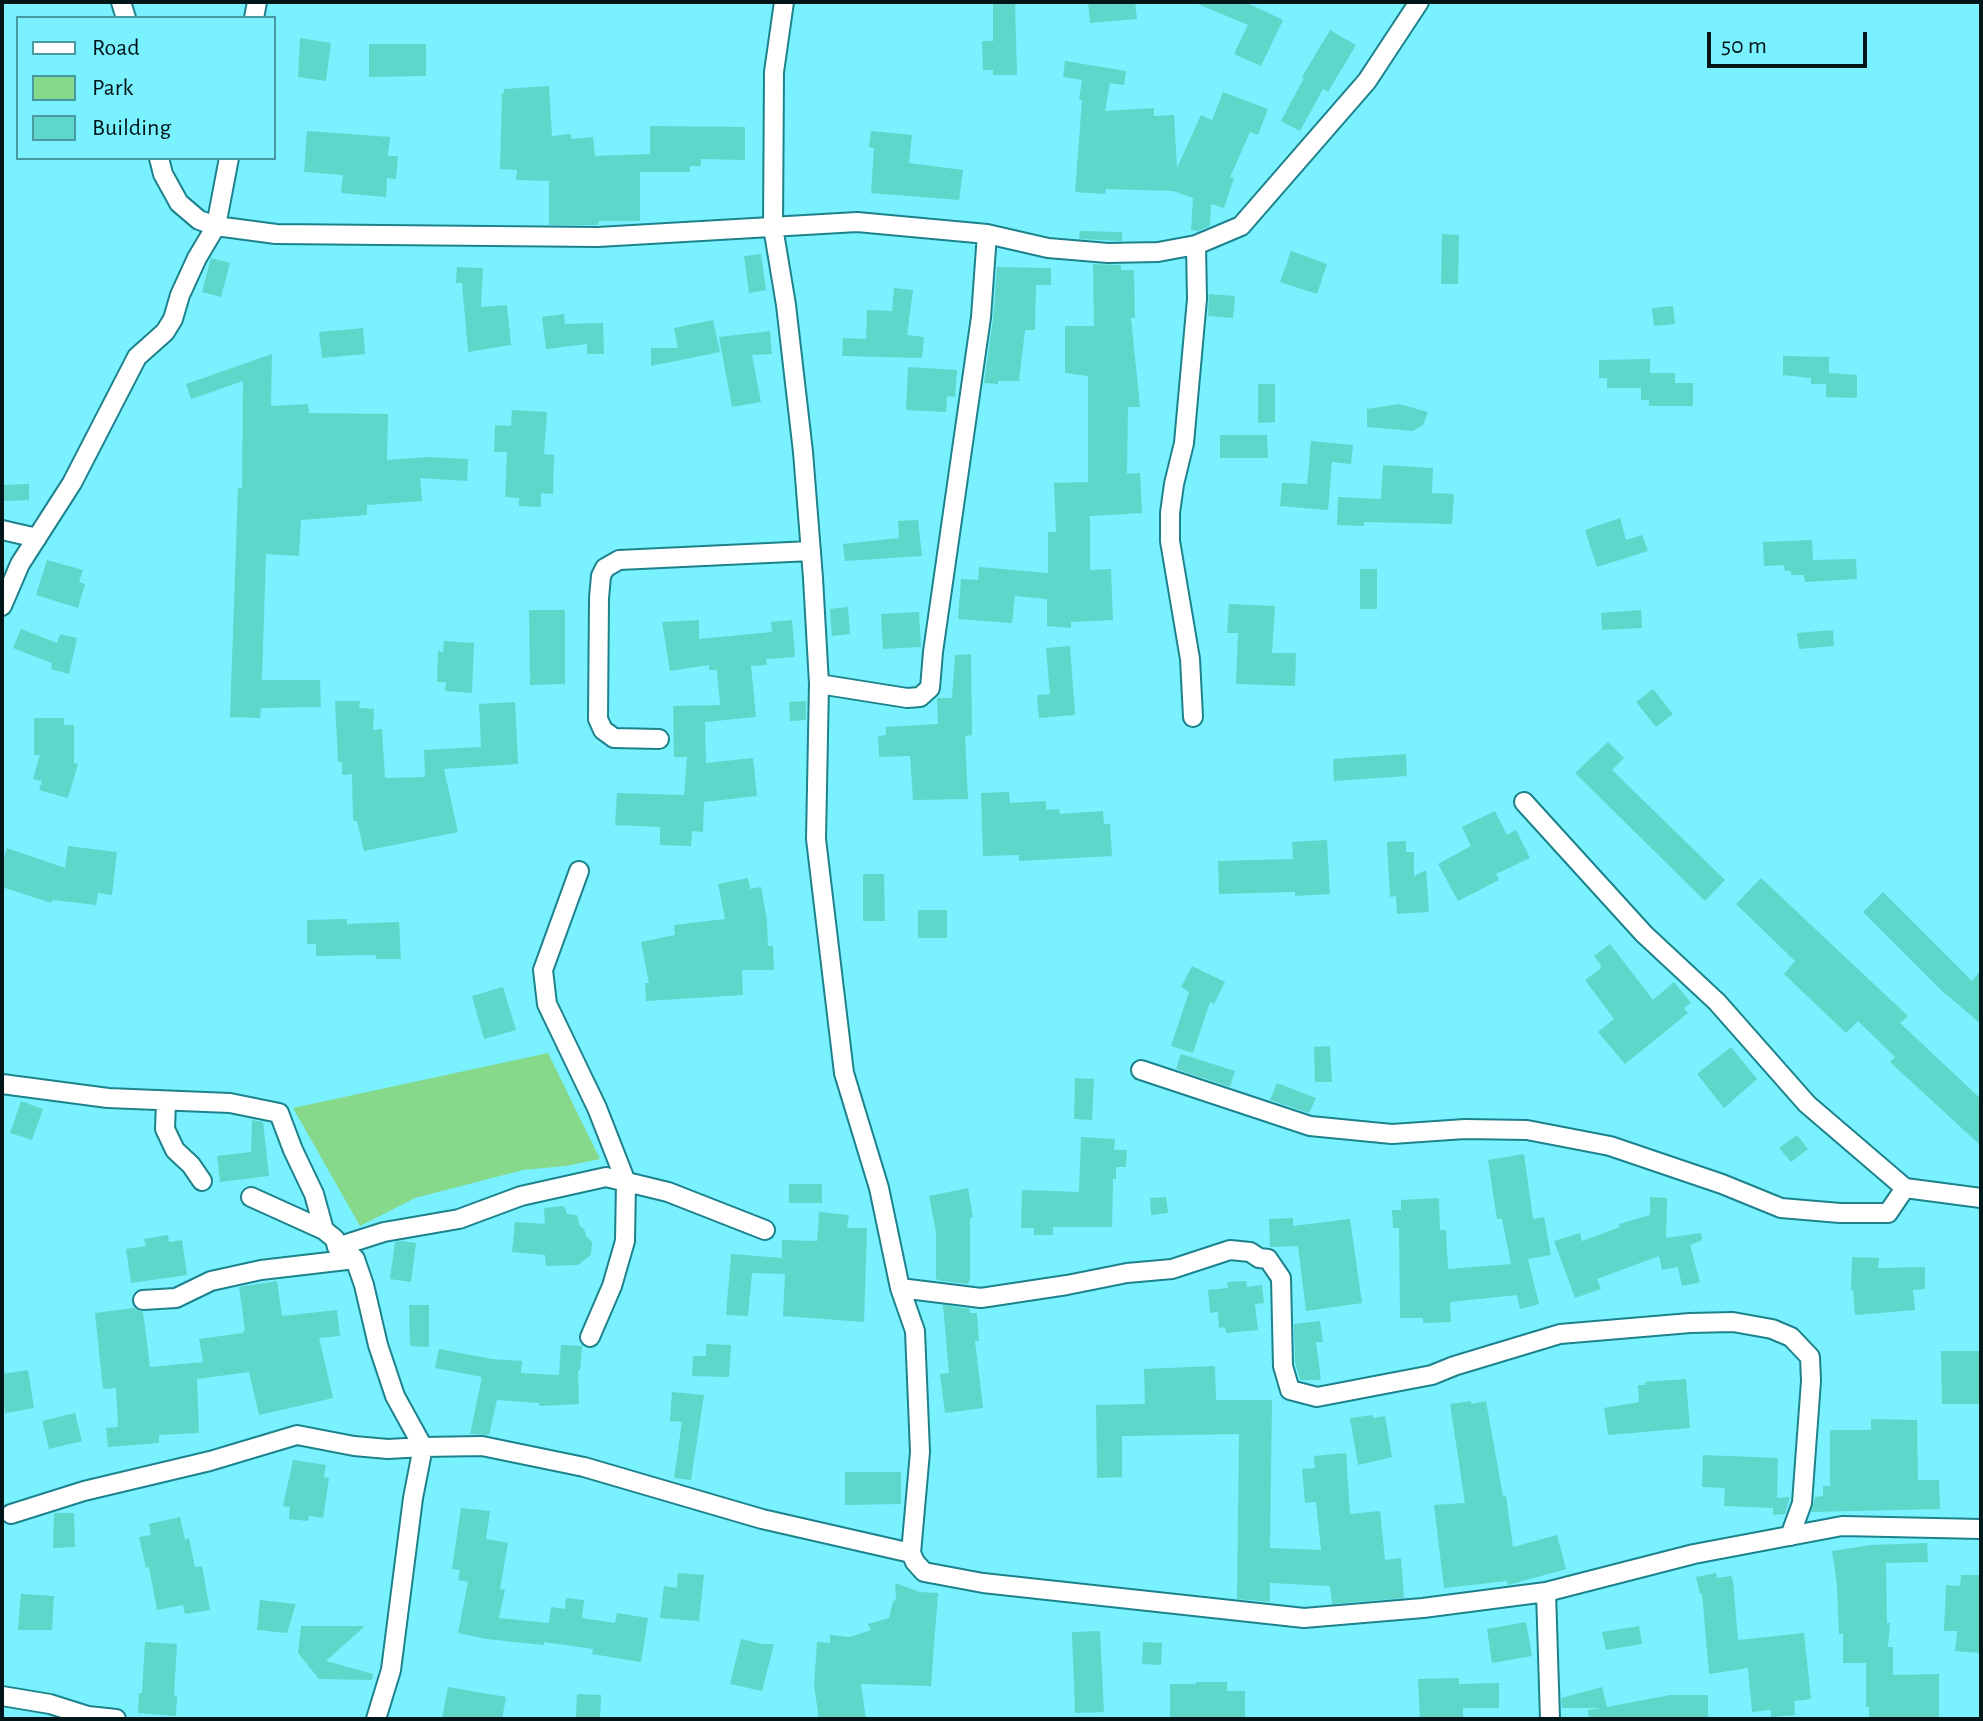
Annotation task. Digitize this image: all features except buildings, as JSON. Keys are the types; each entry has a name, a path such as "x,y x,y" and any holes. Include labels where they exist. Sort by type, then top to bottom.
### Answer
{"street":[{"path":"784,2 774,72 773,227 786,305 811,551 819,684 816,839 844,1073 879,1188 900,1288 915,1331 920,1452 911,1553 915,1562 924,1572 1013,1586 1304,1618 1423,1608 1546,1592 1694,1554 1842,1526 1981,1529"},
{"path":"160,160 163,174 179,203 199,220 216,226 276,234 567,237 857,222 987,234 1048,248 1108,253 1158,252 1196,245 1241,226 1367,81 1419,2"},
{"path":"2,606 20,564 72,483 137,357 165,332 173,319 197,258 216,226 229,160"},
{"path":"819,684 907,698 920,697 930,688 981,317 987,234"},
{"path":"1193,717 1190,659 1170,541 1170,513 1184,443 1197,299 1196,245"},
{"path":"2,530 37,538"},
{"path":"659,739 614,738 603,730 598,719 599,598 605,568 619,560 811,551"},
{"path":"1524,802 1644,934 1717,1002 1807,1104 1905,1188 1981,1198"},
{"path":"579,871 543,970 547,1004 597,1108 626,1182 625,1241 612,1286 590,1337"},
{"path":"1141,1070 1310,1126 1392,1134 1465,1129 1527,1130 1610,1146 1781,1208 1888,1213 1905,1188"},
{"path":"2,1084 108,1098 230,1103 279,1113 314,1194 324,1230"},
{"path":"166,1101 165,1129 175,1150 202,1181"},
{"path":"337,1247 384,1232 459,1219 521,1196 606,1177 668,1192 765,1230"},
{"path":"251,1197 324,1230 335,1239 337,1247"},
{"path":"337,1247 355,1259 395,1396 423,1447 408,1528 391,1670 376,1719"},
{"path":"900,1288 981,1298 1127,1273 1172,1269 1230,1250 1250,1252 1268,1259 1281,1278 1283,1366 1290,1390 1317,1397 1432,1375 1560,1334 1690,1323 1733,1322 1772,1329 1791,1337 1810,1357 1802,1503 1790,1536"},
{"path":"143,1300 176,1298 211,1281 261,1270 355,1259"},
{"path":"11,1514 84,1491 210,1461 297,1435 388,1449 482,1446 569,1464 762,1519 911,1553"},
{"path":"1802,1503 1820,1529"},
{"path":"1546,1592 1550,1719"},
{"path":"2,1696 50,1704 88,1716 116,1719"}],"green space":[{"path":"548,1053 600,1159 523,1170 415,1198 360,1226 293,1108"}]}
